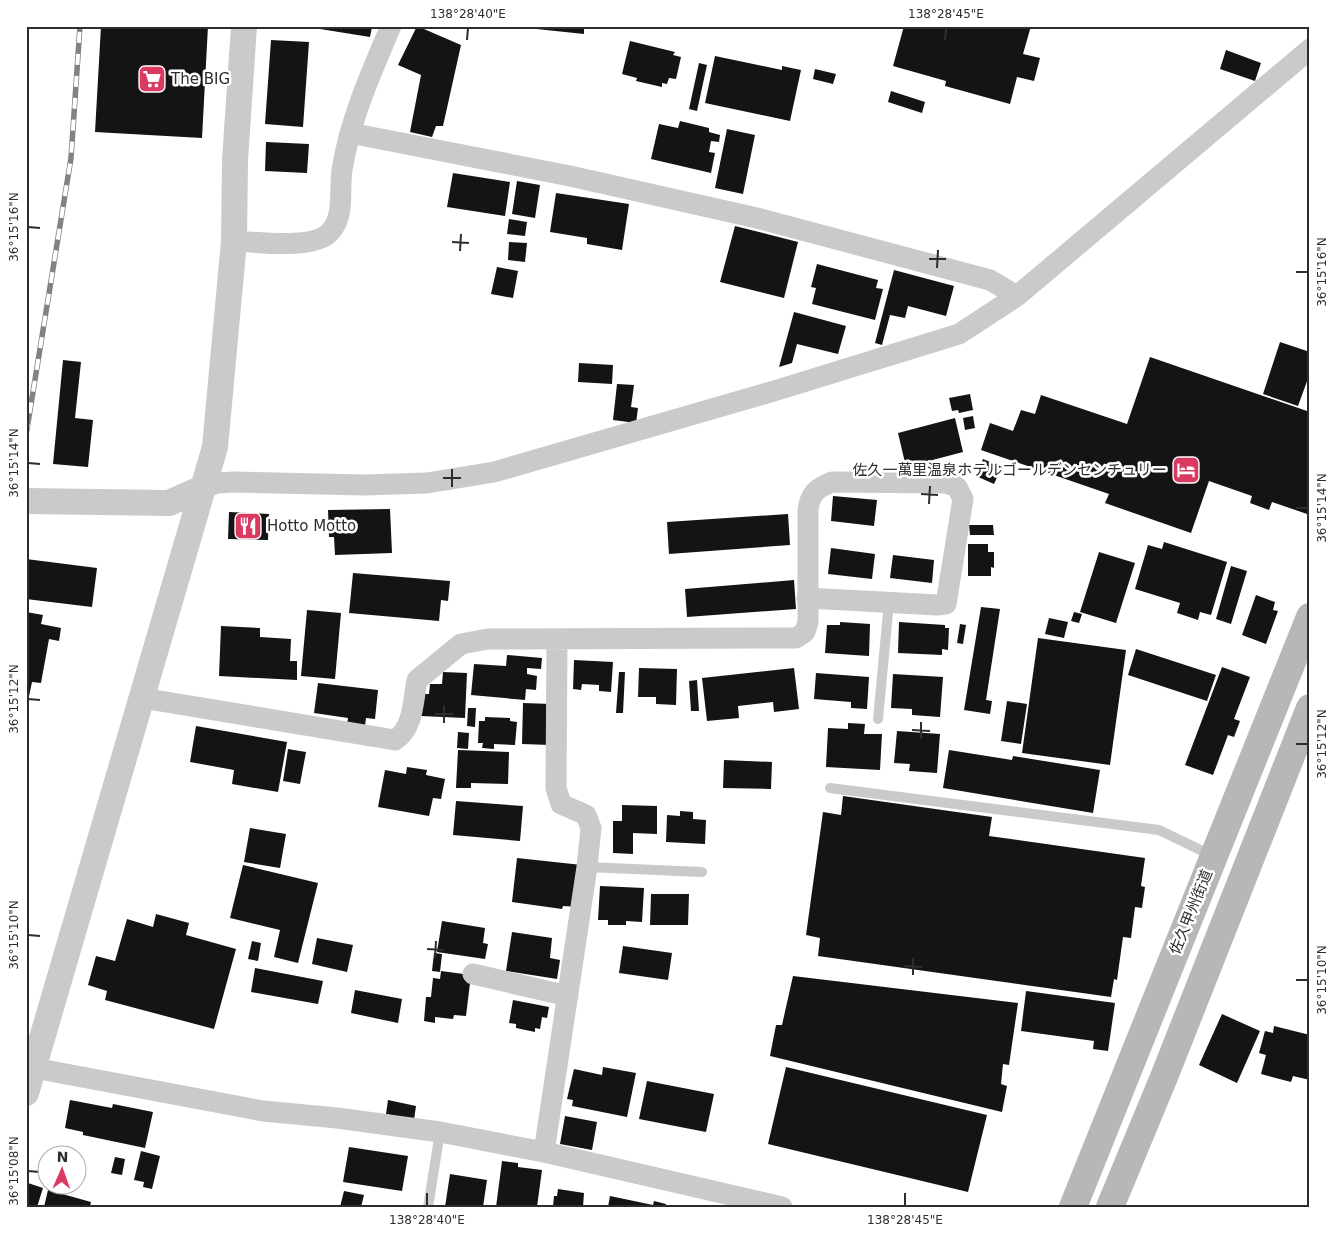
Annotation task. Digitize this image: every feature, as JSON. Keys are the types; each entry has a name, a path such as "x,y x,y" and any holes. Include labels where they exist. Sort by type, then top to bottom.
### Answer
{"main road":[{"name":"佐久甲州街道","path":"1073,1207 1310,617"},
{"path":"1110,1207 1164,1077 1310,708"}],"street":[{"path":"26,1093 215,447 234,241 235,160 244,26"},
{"path":"234,241 299,243 318,240 331,232 340,214 342,171 350,133 363,91 391,26"},
{"path":"26,501 169,503 203,488 235,482 364,485 427,483 494,472 774,391 958,334 1017,296 1310,49"},
{"path":"350,133 570,176 757,218 990,280 1017,296"},
{"path":"142,698 396,740 404,734 408,727 416,680 461,644 488,639 796,638 805,632 808,622 807,598 808,510 809,499 817,488 832,482 946,484 957,487 964,499 946,604 807,598"},
{"path":"544,1152 587,867 591,828 586,815 560,804 556,788 557,638"},
{"path":"473,974 568,996"},
{"path":"34,1068 264,1111 336,1118 440,1132 544,1152 782,1207"}],"lane":[{"path":"878,719 889,602"},
{"path":"830,788 1159,830 1213,856"},
{"path":"587,867 702,872"},
{"path":"428,1207 440,1132"}],"building":[{"name":"The BIG","path":"101,26 208,26 202,138 95,132"},
{"path":"317,26 372,27 370,37 320,29"},
{"path":"417,26 461,45 443,126 436,126 432,137 410,132 421,75 398,65"},
{"path":"528,26 584,26 584,34 527,28"},
{"path":"904,26 1031,26 1023,54 1040,58 1034,81 1017,77 1010,104 945,86 946,81 893,66"},
{"path":"271,40 309,42 303,127 265,124"},
{"path":"630,41 675,52 673,55 681,57 676,79 669,78 667,84 662,83 662,87 636,81 637,78 622,74"},
{"path":"1226,50 1261,63 1255,81 1220,69"},
{"path":"715,56 782,70 782,66 801,70 790,121 705,103"},
{"path":"699,63 707,65 697,111 689,109"},
{"path":"815,69 836,74 833,84 813,79"},
{"path":"891,91 925,102 922,113 888,102"},
{"path":"680,121 709,128 709,132 720,135 719,142 711,141 709,152 715,153 711,173 651,159 659,124 678,128"},
{"path":"727,129 755,135 743,194 715,188"},
{"path":"266,142 309,144 307,173 265,171"},
{"path":"453,173 510,182 505,216 447,207"},
{"path":"517,181 540,185 535,218 512,214"},
{"path":"556,193 629,204 622,250 587,244 587,238 550,232"},
{"path":"509,219 527,222 525,236 507,234"},
{"path":"735,226 798,242 784,298 720,282"},
{"path":"509,242 527,243 525,262 508,260"},
{"path":"817,264 878,280 876,288 883,289 875,320 812,304 816,288 811,287"},
{"path":"497,267 518,271 513,298 491,294"},
{"path":"894,270 954,286 946,316 908,306 905,318 890,315 882,345 875,343"},
{"path":"794,312 846,326 838,354 797,344 792,363 779,367"},
{"path":"1280,342 1310,352 1310,373 1298,406 1263,394"},
{"name":"佐久一萬里温泉ホテルゴールデンセンチュリー","path":"1150,357 1310,412 1310,515 1272,502 1269,510 1250,503 1252,496 1209,481 1191,533 1105,503 1109,494 981,450 990,423 1013,431 1021,410 1035,414 1041,395 1127,424"},
{"path":"63,360 81,362 75,418 93,420 88,467 53,464"},
{"path":"579,363 613,365 612,384 578,382"},
{"path":"617,384 634,385 631,407 638,408 636,423 613,420"},
{"path":"970,394 973,410 959,413 958,410 952,411 949,398"},
{"path":"973,416 975,428 965,430 963,418"},
{"path":"955,418 963,452 906,467 898,433"},
{"path":"983,459 1002,467 994,484 976,476"},
{"path":"833,496 877,500 874,526 831,521"},
{"path":"390,509 392,553 335,555 334,537 329,537 328,510"},
{"name":"Hotto Motto","path":"229,512 269,514 268,540 228,539"},
{"path":"788,514 790,545 669,554 667,522"},
{"path":"969,525 993,525 994,535 970,535"},
{"path":"1164,542 1227,562 1211,615 1200,612 1198,620 1177,613 1180,603 1135,589 1148,545 1162,549"},
{"path":"968,544 988,544 988,552 994,552 994,568 991,567 991,576 968,576"},
{"path":"831,548 875,554 872,579 828,574"},
{"path":"1099,552 1135,563 1116,623 1080,612"},
{"path":"893,555 934,560 932,583 890,578"},
{"path":"26,559 97,568 92,607 26,599"},
{"path":"1231,566 1247,571 1231,624 1216,619"},
{"path":"353,573 450,581 448,601 441,600 439,621 349,613"},
{"path":"794,580 796,609 687,617 685,589"},
{"path":"1256,595 1275,602 1273,610 1278,611 1266,644 1242,635"},
{"path":"981,607 1000,609 986,700 992,701 990,714 964,710"},
{"path":"307,610 341,613 335,679 301,676"},
{"path":"26,612 43,615 41,624 61,628 59,641 49,639 41,683 32,682 27,706"},
{"path":"1074,612 1082,614 1079,623 1071,621"},
{"path":"1049,618 1068,622 1064,638 1045,634"},
{"path":"840,622 870,624 869,656 825,653 827,625 840,625"},
{"path":"899,622 945,625 945,628 949,628 948,650 942,649 942,655 898,653"},
{"path":"960,624 966,625 963,644 957,643"},
{"path":"221,626 260,628 260,637 291,639 290,661 297,661 297,680 219,676"},
{"path":"1038,638 1126,650 1110,765 1022,753"},
{"path":"1136,649 1216,675 1207,701 1128,675"},
{"path":"507,655 542,658 541,669 527,668 527,674 537,676 536,690 526,689 525,700 471,695 474,664 506,666"},
{"path":"574,660 613,662 611,692 599,691 599,685 582,684 581,690 573,689"},
{"path":"1222,667 1250,677 1234,719 1240,721 1234,737 1228,735 1213,775 1185,765"},
{"path":"639,668 677,669 676,705 656,704 656,697 638,697"},
{"path":"794,668 799,709 774,712 773,702 738,706 739,718 707,721 702,678"},
{"path":"443,672 467,673 465,718 421,716 422,694 429,694 430,684 442,684"},
{"path":"619,672 625,672 623,713 616,713"},
{"path":"816,673 869,677 867,709 851,708 851,702 814,699"},
{"path":"893,674 943,677 940,717 912,715 912,709 891,708"},
{"path":"697,680 699,711 691,711 689,681"},
{"path":"318,683 378,690 375,719 366,718 365,726 347,724 348,718 314,713"},
{"path":"1007,701 1027,704 1021,744 1001,741"},
{"path":"523,703 551,704 550,745 522,744"},
{"path":"468,708 476,708 475,727 467,726"},
{"path":"485,717 510,718 510,721 517,722 515,745 494,744 494,749 482,748 483,743 478,743 479,721 485,721"},
{"path":"848,723 865,724 864,734 882,734 880,770 826,767 828,728 848,729"},
{"path":"196,726 287,742 278,792 232,784 234,770 190,762"},
{"path":"897,731 940,734 937,773 909,771 910,764 894,763"},
{"path":"458,732 469,733 468,749 457,748"},
{"path":"288,749 306,752 300,784 283,781"},
{"path":"458,750 509,752 508,784 471,783 471,788 456,788"},
{"path":"949,750 1012,760 1013,756 1100,770 1093,813 943,788"},
{"path":"724,760 772,762 771,789 723,788"},
{"path":"407,767 427,770 426,775 445,779 441,799 433,798 429,816 378,807 385,770 406,774"},
{"path":"843,796 992,817 989,836 1145,858 1141,886 1145,887 1142,908 1135,907 1131,938 1123,937 1117,980 1114,979 1111,997 818,956 820,938 806,935 823,812 841,815"},
{"path":"456,801 523,806 520,841 453,835"},
{"path":"622,805 657,806 657,834 633,833 633,854 613,853 613,821 622,821"},
{"path":"680,811 693,812 693,819 706,820 705,844 666,842 667,815 680,816"},
{"path":"250,828 286,834 280,868 244,862"},
{"path":"517,858 582,865 578,907 563,906 562,909 512,902"},
{"path":"243,865 318,883 298,963 274,957 280,930 230,918"},
{"path":"600,886 644,888 642,922 626,921 626,925 608,925 608,920 598,920"},
{"path":"651,894 689,894 688,925 650,925"},
{"path":"156,914 189,923 186,935 236,949 214,1029 105,1000 107,991 88,985 96,956 115,961 127,919 153,927"},
{"path":"442,921 485,928 483,943 488,944 485,959 437,952"},
{"path":"512,932 552,938 550,958 560,960 557,979 506,971"},
{"path":"317,938 353,945 347,972 312,964"},
{"path":"252,941 261,943 258,961 248,959"},
{"path":"623,946 672,953 668,980 619,973"},
{"path":"434,953 442,954 440,972 432,971"},
{"path":"255,968 323,981 318,1004 251,992"},
{"path":"441,971 471,975 466,1016 454,1015 453,1019 435,1017 435,1023 424,1021 426,997 431,997 433,978 440,979"},
{"path":"793,976 1018,1003 1009,1065 1003,1064 1001,1084 1007,1086 1002,1112 770,1056 776,1025 782,1025"},
{"path":"355,990 402,999 398,1023 351,1013"},
{"path":"1026,991 1115,1003 1108,1051 1093,1049 1094,1041 1021,1031"},
{"path":"513,1000 549,1007 547,1018 542,1017 540,1029 535,1028 535,1032 516,1028 516,1024 509,1023"},
{"path":"1222,1014 1260,1031 1237,1083 1199,1065"},
{"path":"1274,1026 1310,1035 1310,1080 1293,1076 1291,1082 1261,1074 1266,1055 1259,1053 1265,1031 1273,1033"},
{"path":"603,1067 636,1073 627,1117 572,1106 573,1100 567,1099 574,1069 602,1075"},
{"path":"786,1067 987,1115 968,1192 768,1144"},
{"path":"647,1081 714,1094 706,1132 639,1119"},
{"path":"70,1100 112,1108 113,1104 153,1112 145,1148 83,1135 83,1132 65,1128"},
{"path":"388,1100 416,1106 414,1120 386,1114"},
{"path":"565,1116 597,1122 592,1150 560,1144"},
{"path":"349,1147 408,1156 402,1191 343,1182"},
{"path":"141,1151 160,1156 152,1189 143,1187 144,1182 134,1180"},
{"path":"115,1157 125,1159 122,1175 111,1173"},
{"path":"502,1161 518,1163 518,1167 542,1170 537,1207 496,1207"},
{"path":"450,1174 487,1180 483,1207 445,1207"},
{"path":"28,1183 38,1186 38,1196 40,1196 37,1207 26,1207"},
{"path":"558,1189 584,1193 583,1207 553,1207 554,1196 557,1196"},
{"path":"344,1191 364,1195 361,1207 340,1207"},
{"path":"47,1196 70,1196 91,1202 90,1207 44,1207"},
{"path":"610,1196 653,1205 654,1201 666,1204 665,1207 608,1207"}],"railway":[{"path":"26,435 71,158 80,26"}],"place":[{"name":"The BIG","path":"152,79"},
{"name":"佐久一萬里温泉ホテルゴールデンセンチュリー","path":"1186,470"},
{"name":"Hotto Motto","path":"248,526"}]}
